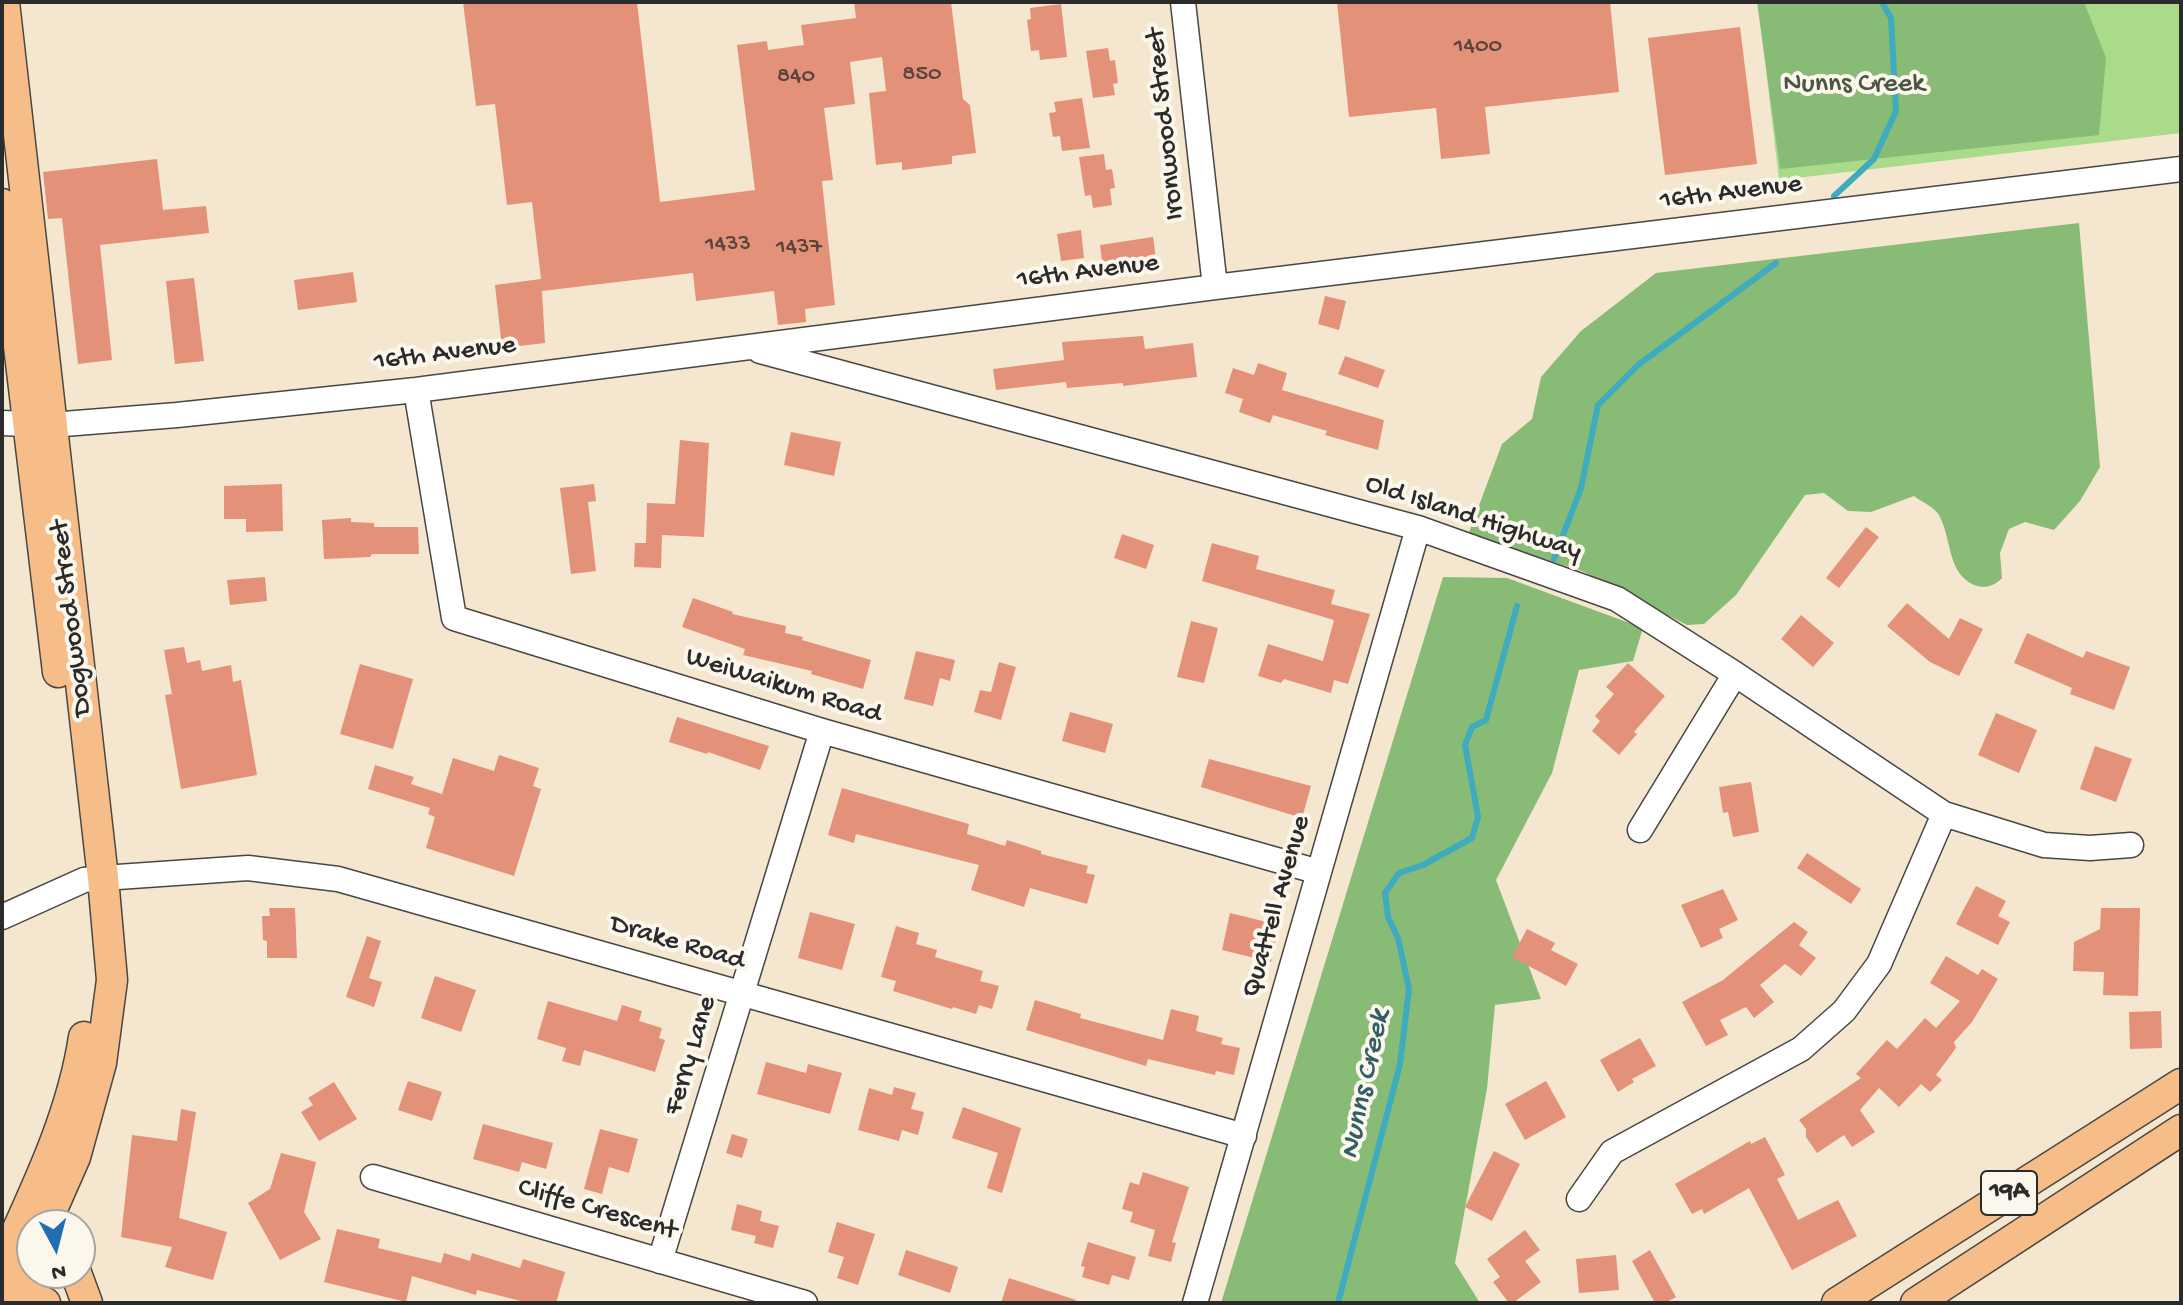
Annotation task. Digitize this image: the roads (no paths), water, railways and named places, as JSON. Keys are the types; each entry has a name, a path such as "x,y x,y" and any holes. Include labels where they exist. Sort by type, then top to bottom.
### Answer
{"main road":[{"name":"Dogwood Street","path":"4,2 27,424"},
{"name":"Dogwood Street","path":"2,204 27,424 94,879 112,980 101,1063 75,1157 56,1171 7,1284"},
{"name":"19A","path":"1837,1303 2181,1084"},
{"name":"19A","path":"1916,1303 2181,1130"},
{"path":"2108,1178 2181,1141"},
{"name":"Dogwood Street","path":"48,1209 56,1171"},
{"path":"2,1209 56,1171 65,1209"},
{"path":"7,1284 45,1303"}],"street":[{"name":"Ironwood Street","path":"1183,2 1215,287"},
{"name":"16th Avenue","path":"27,424 177,415 416,390 1215,287 2181,169"},
{"name":"Old Island Highway","path":"746,347 1418,528 1617,599 1944,814 2044,845 2090,848 2131,845"},
{"name":"WeiWaikum Road","path":"416,390 454,618 822,731 1319,872"},
{"name":"Quattell Avenue","path":"1195,1303 1418,528"},
{"path":"1640,830 1735,674"},
{"name":"Ferry Lane","path":"660,1261 822,731"},
{"path":"1579,1199 1612,1152 1801,1049 1844,1011 1879,964 1944,814"},
{"name":"Drake Road","path":"94,879 248,868 338,879 1244,1136"},
{"path":"2,917 94,879"},
{"name":"Cliffe Crescent","path":"373,1177 805,1303"}],"waterway":[{"name":"Nunns Creek","path":"1834,196 1874,159 1896,111 1891,18 1882,2"},
{"name":"Nunns Creek","path":"1554,559 1581,488 1598,405 1638,365 1776,263"},
{"name":"Nunns Creek","path":"1338,1303 1400,1064 1409,989 1398,938 1388,917 1385,893 1399,873 1423,865 1472,838 1478,817 1465,745 1472,727 1486,720 1517,606"}]}
